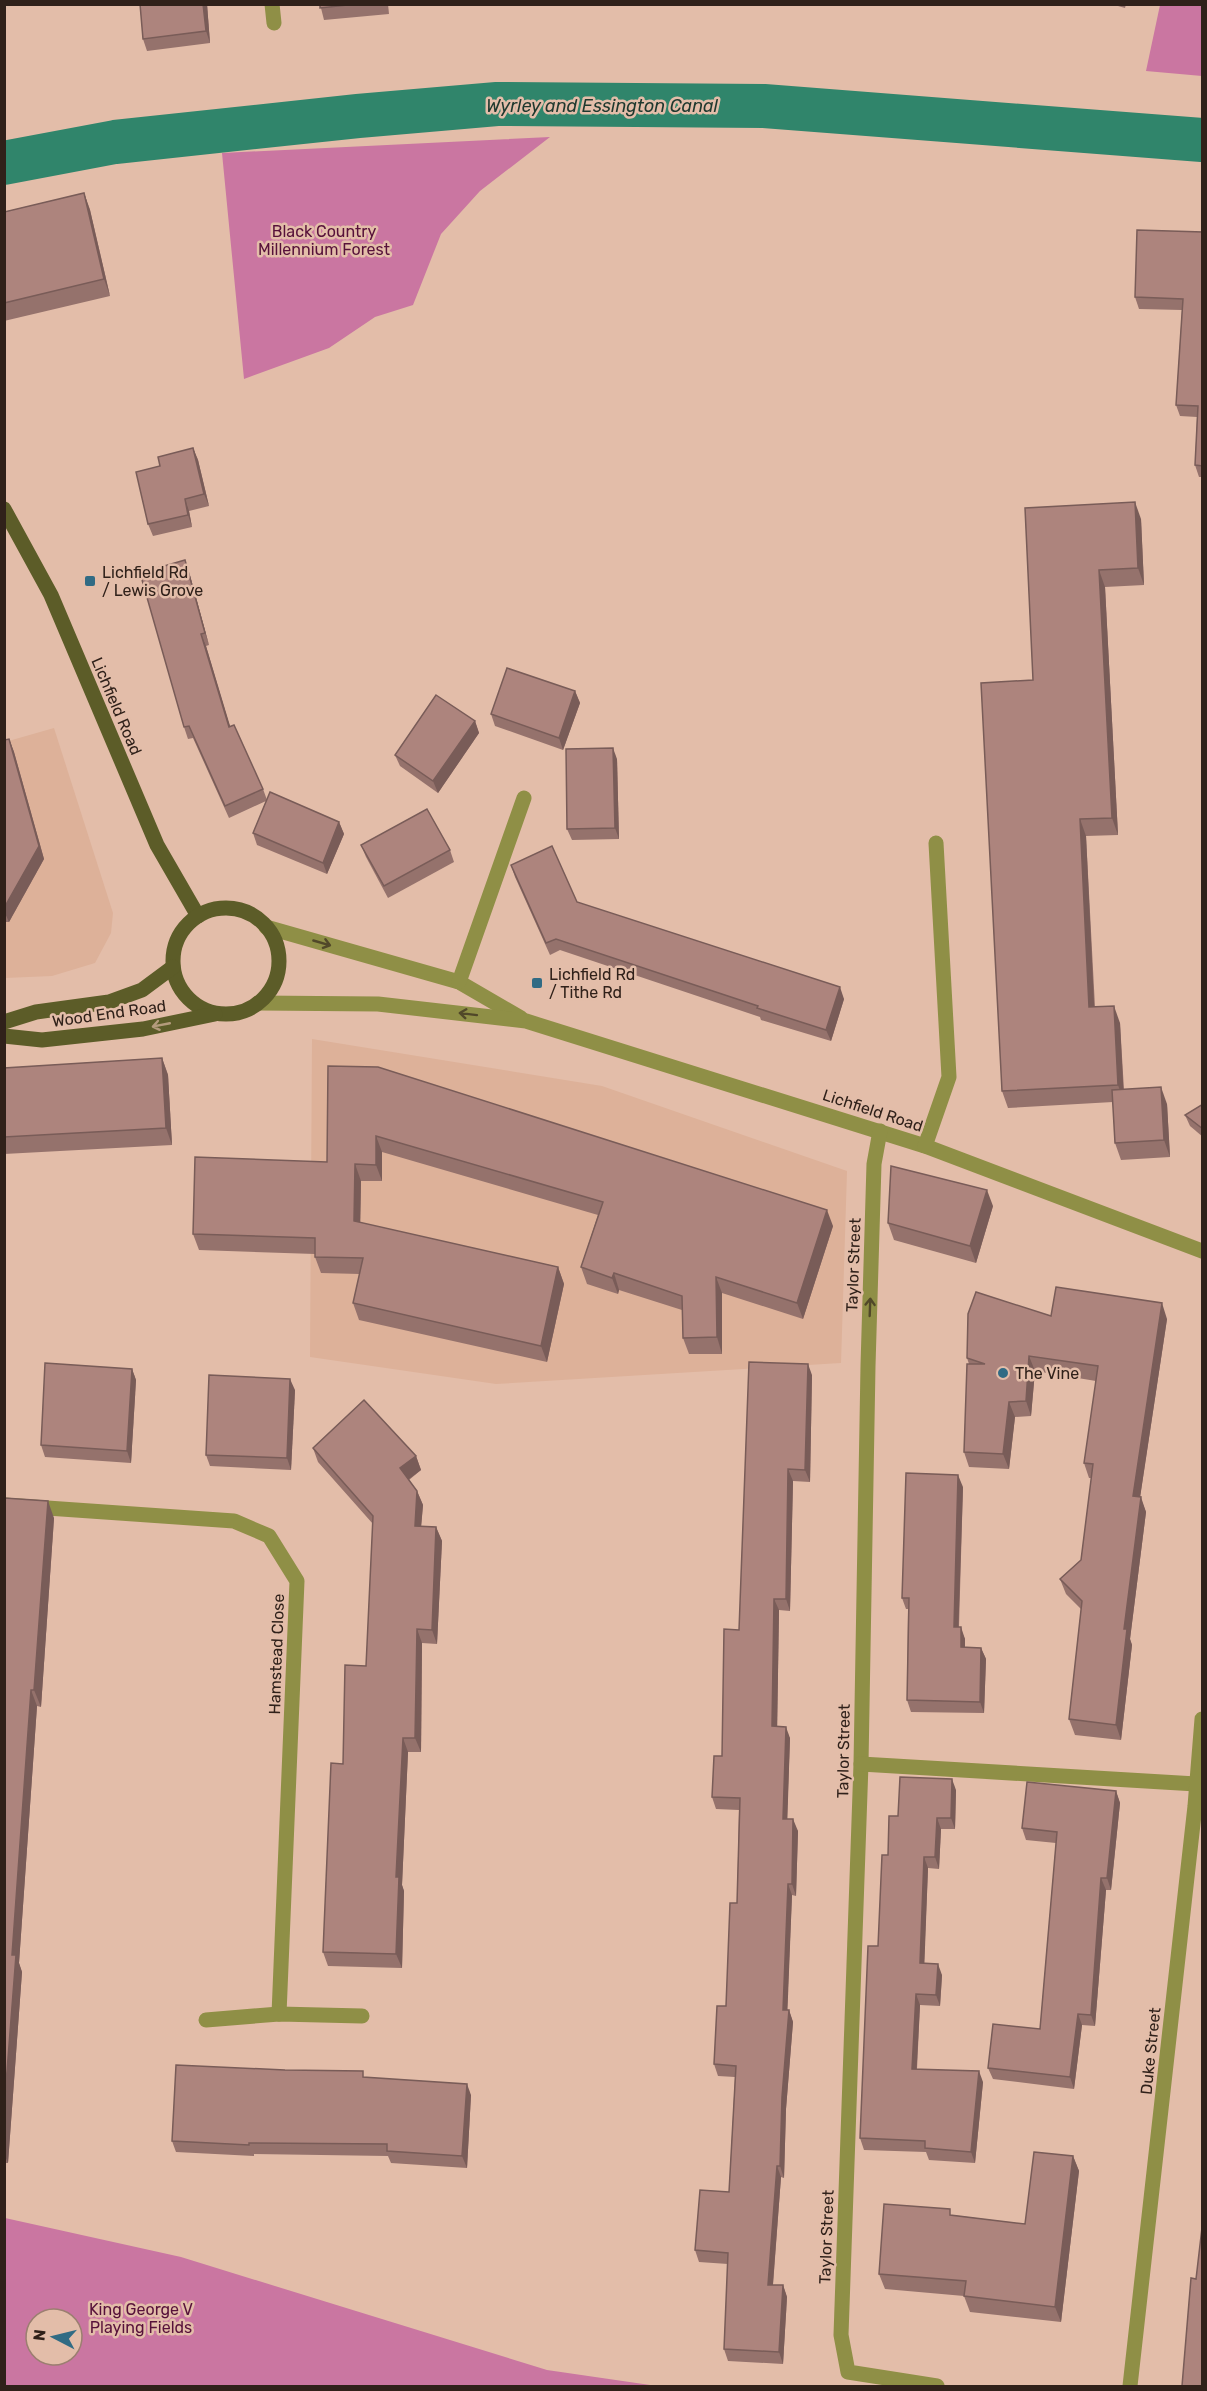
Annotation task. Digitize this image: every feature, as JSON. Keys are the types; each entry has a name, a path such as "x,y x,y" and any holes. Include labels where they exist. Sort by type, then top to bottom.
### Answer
{"main road":[{"name":"Lichfield Road","path":"4,509 51,595 158,845 198,916"},
{"path":"224,908 239,910 253,916 266,927 275,942 279,958 278,974 270,990 258,1003 247,1010 233,1014 218,1014 206,1010 189,999 180,989 173,967 173,952 178,938 187,925 198,916 211,910 224,908"},
{"name":"Wood End Road","path":"4,1022 36,1012 109,1002 142,990 173,967"},
{"name":"Wood End Road","path":"4,1036 42,1040 142,1029 218,1014"}],"street":[{"path":"272,4 274,23"},
{"path":"459,982 524,798"},
{"path":"925,1146 949,1077 936,843"},
{"name":"Lichfield Road","path":"266,927 459,982 526,1021"},
{"name":"Lichfield Road","path":"258,1003 378,1004 526,1021 925,1146 1203,1251"},
{"name":"Taylor Street","path":"880,1131 874,1164 861,1764 841,2335 848,2372 937,2386"},
{"name":"Hamstead Close","path":"4,1506 234,1521 269,1536 297,1581 279,2014"},
{"name":"Duke Street","path":"1130,2386 1199,1806 1196,1784 1203,1719"},
{"path":"861,1764 1196,1784"},
{"path":"206,2020 279,2014 362,2016"}],"shaded area":[{"path":"54,728 113,913 111,933 95,963 52,976 5,978 5,742"},
{"path":"312,1039 602,1086 847,1171 841,1363 496,1384 310,1357"}],"green space":[{"path":"1160,5 1202,5 1202,76 1146,71"},
{"name":"Black Country Millennium Forest","path":"550,137 480,191 441,234 413,305 375,317 329,348 244,379 222,153"},
{"name":"King George V Playing Fields","path":"5,2218 181,2257 547,2370 657,2386 5,2386"}],"building":[{"path":"140,4 203,4 206,31 143,39"},
{"path":"320,4 357,4 320,8"},
{"path":"84,193 104,279 4,303 4,212"},
{"path":"1137,230 1203,232 1203,466 1195,465 1198,406 1176,405 1183,299 1135,297"},
{"path":"193,448 204,494 185,499 188,515 148,524 136,472 160,466 158,457"},
{"path":"1135,502 1138,568 1099,570 1112,818 1080,819 1089,1007 1114,1006 1118,1085 1002,1091 981,683 1033,680 1025,508"},
{"path":"185,560 205,633 201,634 229,727 234,725 263,789 225,806 189,726 184,727 140,573"},
{"path":"507,668 575,691 559,738 491,714"},
{"path":"436,695 475,721 433,781 395,755"},
{"path":"9,739 39,846 4,908 4,740"},
{"path":"613,748 615,828 567,829 566,749"},
{"path":"270,792 339,822 323,863 253,833"},
{"path":"427,809 450,850 384,886 361,845"},
{"path":"552,846 577,902 840,987 826,1030 556,939 546,943 511,865"},
{"path":"162,1058 166,1128 4,1137 4,1068"},
{"path":"328,1066 378,1067 827,1210 797,1303 716,1277 717,1337 683,1338 682,1296 614,1273 612,1278 581,1267 603,1202 376,1136 376,1165 355,1164 354,1221 558,1267 541,1346 353,1303 363,1258 315,1257 315,1238 193,1234 195,1157 327,1162"},
{"path":"1161,1087 1164,1140 1115,1143 1112,1090"},
{"path":"1203,1104 1203,1129 1185,1115"},
{"path":"891,1166 987,1190 970,1246 888,1223"},
{"path":"1056,1287 1162,1303 1133,1496 1141,1497 1124,1629 1127,1629 1116,1725 1069,1719 1082,1601 1060,1579 1081,1560 1093,1464 1084,1463 1098,1366 1029,1356 1026,1401 1009,1402 1003,1454 964,1452 967,1364 985,1364 967,1358 968,1314 976,1292 1051,1316"},
{"path":"749,1362 808,1364 805,1470 788,1469 786,1599 774,1599 772,1726 786,1727 783,1819 793,1819 792,1884 788,1884 783,2010 789,2010 782,2097 780,2166 777,2166 768,2285 783,2285 779,2352 724,2349 728,2253 695,2250 700,2190 729,2192 736,2066 714,2064 717,2006 726,2006 730,1903 737,1903 740,1798 712,1797 714,1756 722,1756 724,1629 739,1630"},
{"path":"45,1363 132,1369 127,1451 41,1445"},
{"path":"209,1375 290,1379 287,1458 206,1455"},
{"path":"364,1400 416,1456 400,1468 417,1491 415,1526 436,1527 432,1630 417,1629 415,1738 403,1738 396,1877 399,1877 396,1954 323,1952 331,1763 343,1764 345,1665 366,1666 373,1516 313,1448"},
{"path":"906,1473 958,1475 954,1627 961,1627 961,1647 981,1648 980,1702 907,1700 909,1598 902,1598"},
{"path":"4,1498 48,1501 34,1690 31,1690 12,1955 16,1955 4,2110"},
{"path":"900,1777 952,1779 951,1818 937,1818 935,1857 924,1857 920,1963 938,1964 936,1995 916,1994 912,2069 979,2071 971,2152 925,2148 925,2141 860,2138 868,1946 878,1946 882,1855 888,1855 889,1816 898,1816"},
{"path":"1027,1782 1116,1791 1107,1878 1101,1878 1091,2015 1078,2014 1070,2077 988,2068 993,2024 1040,2029 1057,1832 1022,1828"},
{"path":"176,2065 363,2071 363,2077 467,2084 462,2156 387,2151 387,2144 249,2143 249,2145 172,2141"},
{"path":"1034,2152 1073,2156 1055,2307 964,2296 966,2281 879,2274 884,2204 950,2209 950,2215 1025,2224"},
{"path":"1203,2219 1203,2386 1182,2386 1191,2278 1196,2279"}],"waterway":[{"name":"Wyrley and Essington Canal","path":"4,163 115,142 358,116 497,104 764,106 1202,140"}],"place":[{"name":"Lichfield Rd / Lewis Grove","path":"90,581"},
{"name":"Lichfield Rd / Tithe Rd","path":"537,983"},
{"name":"The Vine","path":"1003,1373"}]}
